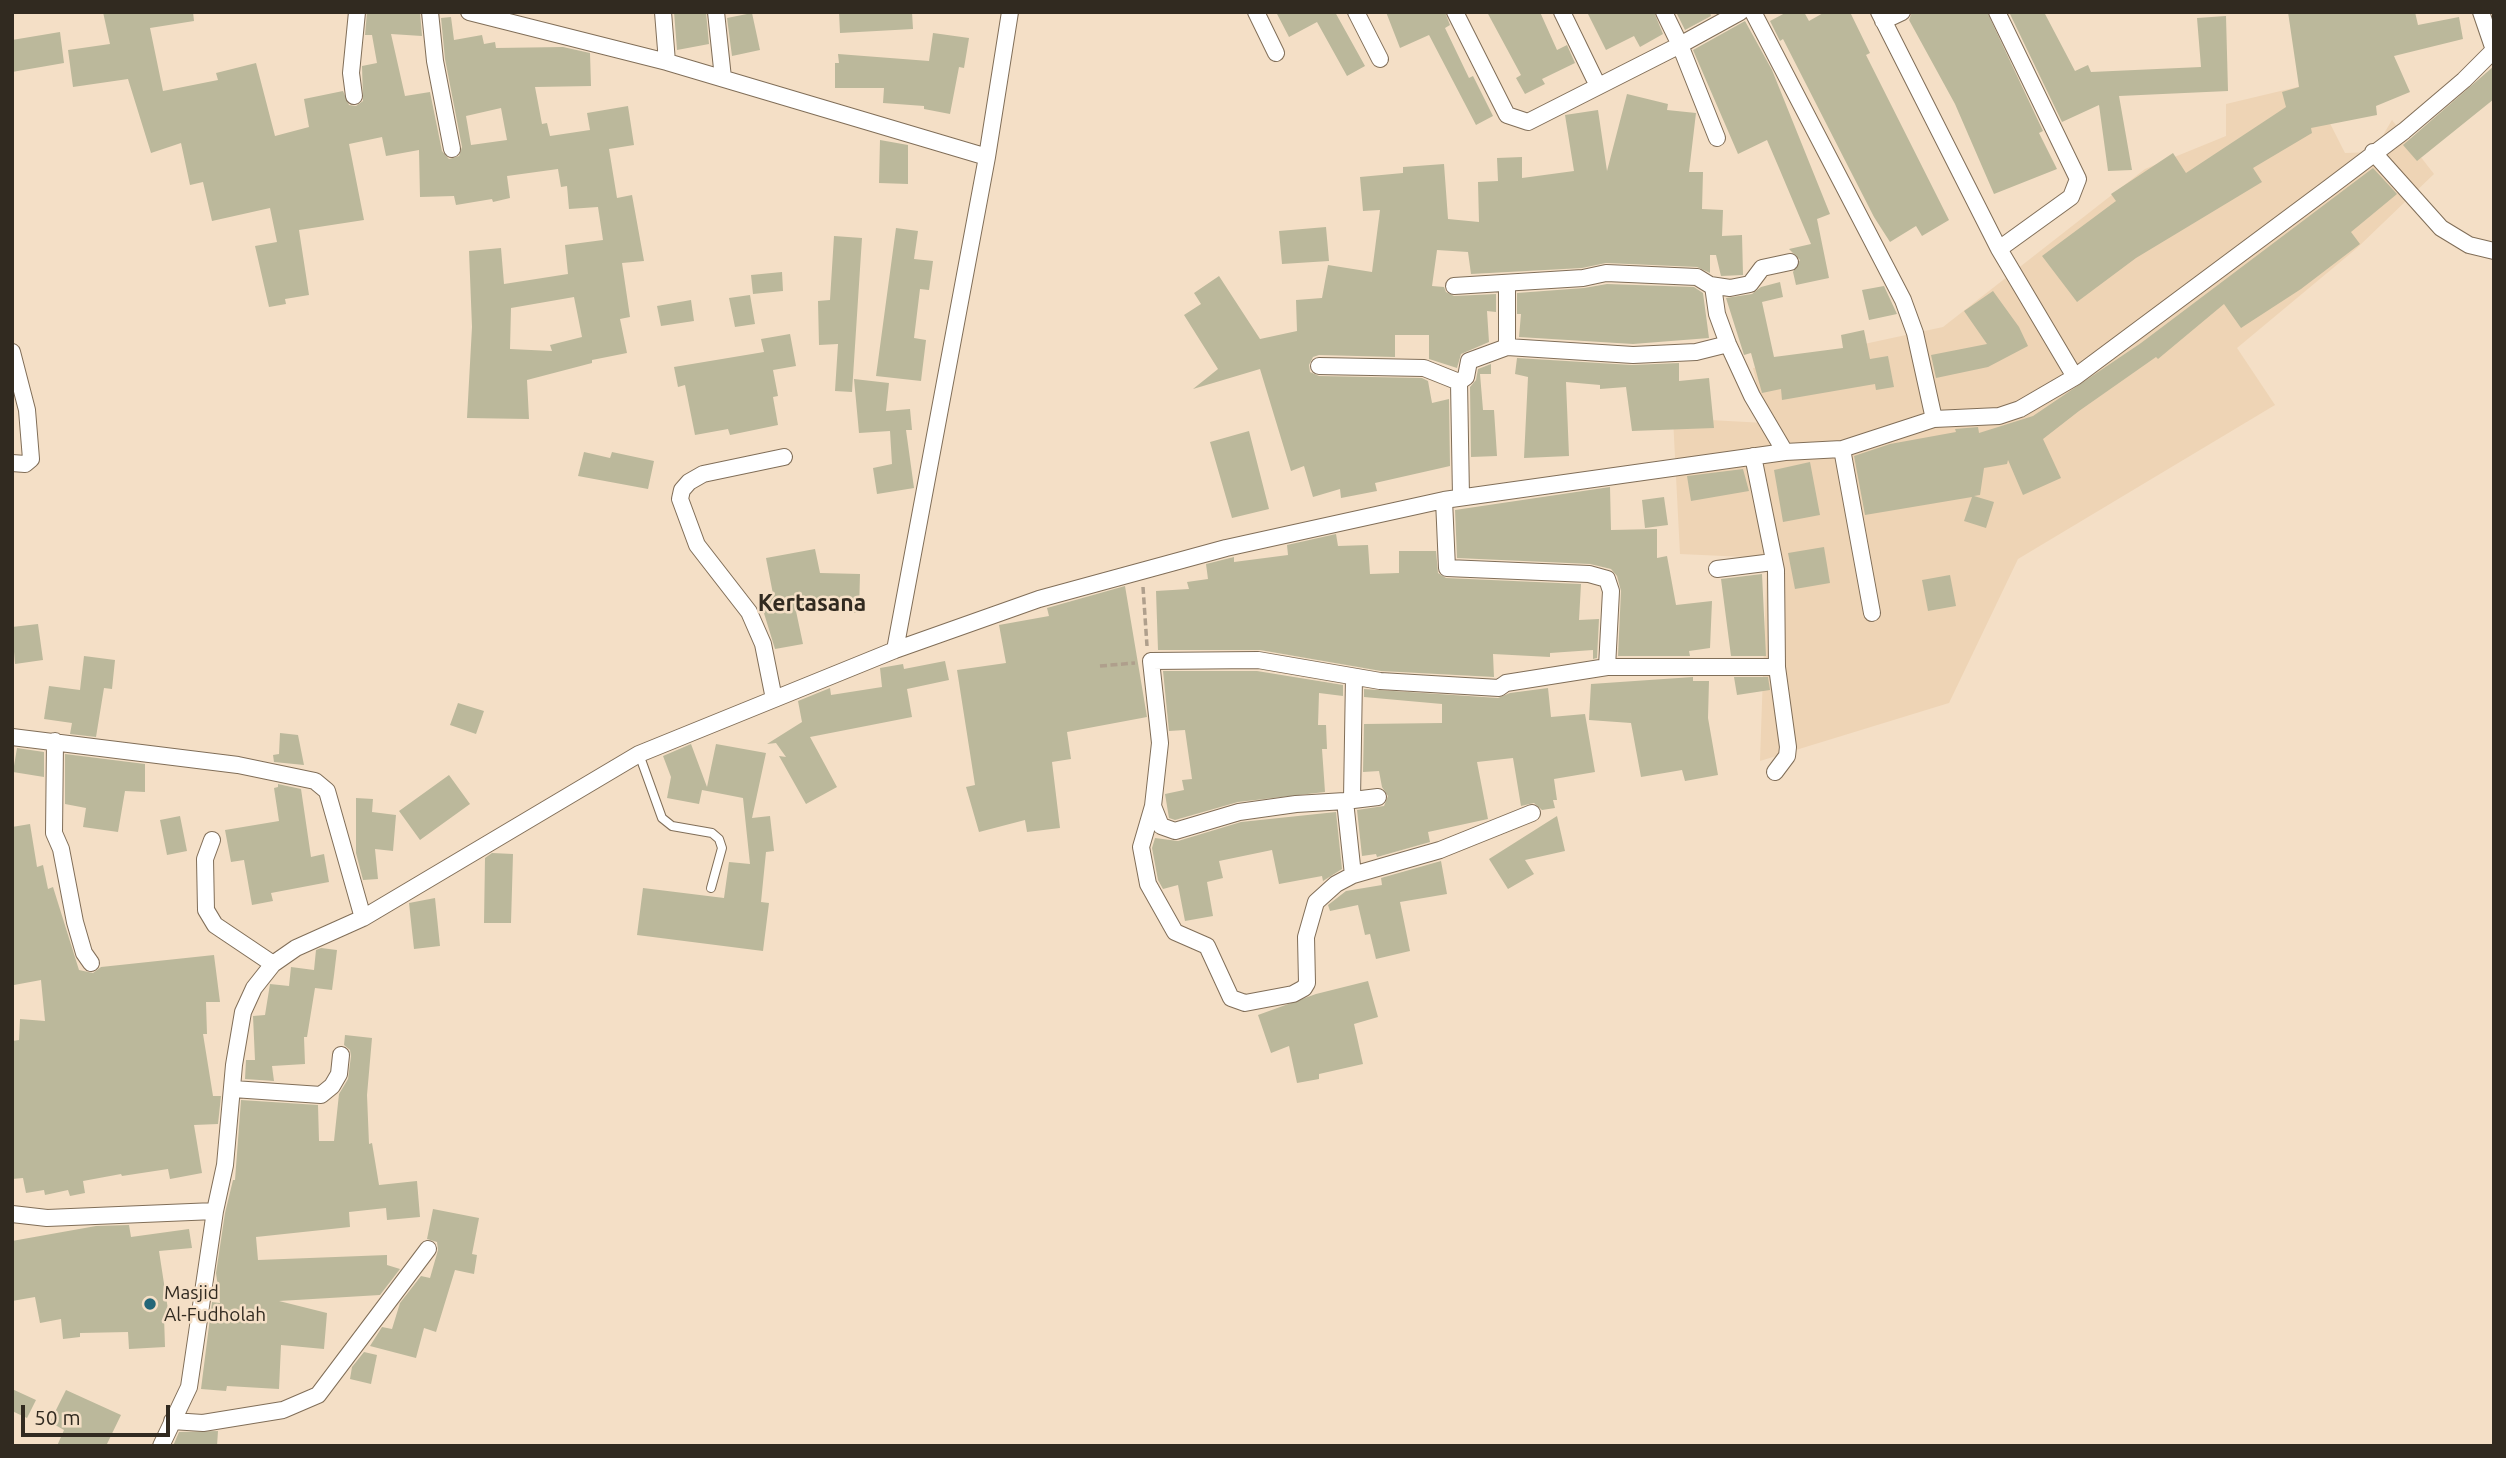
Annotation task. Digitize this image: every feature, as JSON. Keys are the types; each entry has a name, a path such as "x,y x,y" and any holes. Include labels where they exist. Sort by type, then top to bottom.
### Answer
{"street":[{"path":"354,96 351,73 357,12"},
{"path":"430,12 435,61 452,149"},
{"path":"469,12 667,62 987,157"},
{"path":"663,12 667,62"},
{"path":"716,12 723,78"},
{"path":"895,650 987,157 1010,12"},
{"path":"1256,12 1276,53"},
{"path":"1356,12 1380,60"},
{"path":"1455,12 1507,115 1528,122 1740,12"},
{"path":"1562,12 1598,86"},
{"path":"1664,12 1717,138"},
{"path":"1753,12 1903,300 1915,333 1934,419"},
{"path":"1902,12 1881,17 1999,249 2075,377"},
{"path":"1997,12 2078,179 2071,197 1999,249"},
{"path":"161,1446 188,1387 215,1211 225,1165 243,1012 254,988 273,964 296,948 363,918 639,754 895,650 1039,599 1226,548 1444,500 1784,452 1842,449 1934,419 1998,416 2020,409 2075,377 2404,131 2464,80 2494,50 2481,12"},
{"path":"2373,152 2441,228 2469,245 2494,251"},
{"path":"1454,286 1507,285 1583,278 1606,273 1698,277 1713,286 1730,288 1750,284 1762,268 1790,262"},
{"path":"1507,285 1507,347"},
{"path":"1713,286 1717,314 1728,344 1752,396 1784,452"},
{"path":"1459,382 1466,377 1469,361 1507,347 1633,355 1696,352 1728,344"},
{"path":"12,352 27,410 32,459 25,464 12,463"},
{"path":"1319,366 1424,368 1459,382"},
{"path":"1459,382 1461,497"},
{"path":"1842,449 1872,613"},
{"path":"1753,456 1776,570 1777,667 1787,753 1775,772"},
{"path":"774,699 768,662 749,612 697,545 680,499 682,490 689,482 704,474 785,457"},
{"path":"1444,500 1447,568 1589,574 1607,579 1611,591 1607,667"},
{"path":"1717,569 1773,562"},
{"path":"1532,813 1440,850 1353,875 1336,884 1316,902 1306,937 1307,983 1304,988 1293,994 1265,1000 1245,1003 1234,1000 1207,946 1175,932 1148,884 1141,847 1153,806 1160,743 1151,661 1258,660 1354,677 1499,688 1506,683 1607,667 1777,667"},
{"path":"1353,875 1349,800 1354,677"},
{"path":"12,737 238,765 315,781 327,791 363,918"},
{"path":"55,741 54,834 61,849 75,922 84,953 91,963"},
{"path":"1153,806 1161,826 1175,831 1239,812 1378,797"},
{"path":"212,840 205,859 206,910 215,925 273,964"},
{"path":"233,1088 321,1095 332,1086 339,1074 341,1055"},
{"path":"12,1214 47,1218 215,1211"},
{"path":"172,1421 203,1423 283,1410 318,1395 428,1249"}],"lane":[{"path":"639,754 662,818 672,826 712,833 719,839 722,848 711,888"}],"path":[{"path":"1100,666 1151,661 1142,571"}],"shaded area":[{"path":"2310,84 2345,153 2373,152 2392,120 2434,174 2357,248 2237,348 2275,405 2018,559 1949,703 1760,761 1767,558 1680,554 1673,418 1765,423 1753,368 1943,327 2145,169 2226,136 2226,104"}],"building":[{"path":"103,12 193,12 194,21 150,28 163,91 218,80 216,73 256,63 275,136 309,127 304,99 343,91 349,105 356,106 363,101 362,66 377,63 372,35 365,35 367,12 420,12 422,36 391,34 405,96 430,92 442,151 449,159 459,156 462,147 445,59 441,18 451,17 454,40 482,35 484,44 495,42 496,48 563,47 590,53 591,86 535,87 542,124 547,123 550,136 590,130 587,113 628,106 634,145 609,149 617,198 632,195 644,261 622,263 630,317 620,319 627,353 592,360 592,363 527,380 529,419 467,418 472,327 469,251 501,248 504,284 568,274 565,245 603,240 598,207 569,209 567,186 561,187 558,169 507,176 510,198 493,202 492,199 456,205 454,196 420,197 419,150 386,156 382,137 349,144 364,220 299,230 309,295 285,299 286,304 269,307 255,246 277,242 270,208 212,221 203,182 190,185 181,143 151,153 128,79 73,87 68,50 110,44","holes":["501,108 507,140 471,145 466,116","574,297 582,337 550,345 552,351 510,349 511,308"]},
{"path":"674,12 706,12 709,44 677,50"},
{"path":"839,12 912,12 913,29 840,33"},
{"path":"1276,12 1335,12 1365,66 1347,76 1317,22 1289,37"},
{"path":"1386,12 1445,12 1450,25 1445,28 1469,78 1473,76 1493,116 1476,125 1429,35 1400,48"},
{"path":"1487,12 1540,12 1557,50 1567,45 1575,63 1542,79 1545,84 1525,94 1516,78 1521,75"},
{"path":"1587,12 1654,12 1663,34 1640,47 1634,36 1606,50"},
{"path":"1676,12 1710,12 1711,16 1685,30"},
{"path":"1787,12 1804,12 1809,21 1825,12 1850,12 1870,53 1866,55 1949,220 1922,236 1916,226 1890,242 1874,217 1783,39 1780,41 1770,21"},
{"path":"1912,12 1987,12 2043,131 2039,133 2057,169 1994,194 1955,104 1909,20"},
{"path":"2009,12 2044,12 2075,71 2088,65 2091,72 2201,67 2197,18 2226,16 2228,91 2119,96 2132,170 2108,171 2099,105 2062,122"},
{"path":"2288,12 2415,12 2418,25 2459,17 2463,39 2394,56 2410,92 2376,106 2377,115 2311,128 2312,133 2253,168 2262,182 2136,258 2077,302 2042,256 2116,201 2111,194 2173,153 2186,173 2286,107 2282,92 2299,87"},
{"path":"752,13 760,50 732,56 727,18"},
{"path":"1745,21 1772,70 1830,214 1817,219 1829,278 1796,285 1793,272 1800,260 1789,249 1811,244 1767,140 1738,154 1693,50"},
{"path":"60,32 64,63 12,72 12,40"},
{"path":"933,33 969,38 964,68 959,67 950,114 924,109 924,106 883,103 884,88 835,88 835,63 839,63 838,54 929,61"},
{"path":"2494,66 2494,99 2417,161 2403,145"},
{"path":"1627,94 1668,104 1667,110 1696,113 1689,172 1703,172 1702,209 1723,210 1722,236 1742,235 1743,275 1721,276 1716,255 1710,255 1710,273 1697,267 1606,263 1582,268 1471,274 1468,252 1437,250 1432,286 1444,287 1446,292 1454,296 1496,294 1496,312 1487,311 1489,342 1461,354 1457,368 1429,359 1429,335 1395,335 1395,357 1319,355 1313,357 1309,365 1310,372 1319,376 1422,378 1428,381 1432,403 1449,399 1450,466 1375,483 1377,491 1341,498 1340,489 1313,497 1304,466 1291,471 1260,369 1193,389 1218,369 1184,315 1201,304 1194,293 1219,276 1260,339 1297,331 1296,300 1322,298 1328,265 1372,272 1380,210 1363,211 1360,177 1403,173 1403,167 1444,164 1448,219 1479,222 1478,182 1498,181 1497,158 1522,157 1522,178 1574,171 1565,115 1598,110 1607,171"},
{"path":"880,140 908,145 908,184 879,183"},
{"path":"2373,168 2397,194 2351,232 2360,244 2301,289 2241,328 2224,304 2158,359 2156,357 2043,439 2061,478 2023,495 2008,460 2007,464 1984,468 1980,495 1974,496 1994,502 1986,528 1964,521 1972,497 1865,515 1854,456 1890,444 1956,432 1955,429 1978,427 1979,433 2033,416 2141,343"},
{"path":"1326,227 1329,261 1282,264 1279,231"},
{"path":"896,228 918,231 914,259 933,261 929,290 920,289 914,338 926,340 921,381 876,376"},
{"path":"834,236 862,238 852,392 835,391 838,344 819,345 818,301 830,300"},
{"path":"782,272 783,291 753,294 751,275"},
{"path":"1780,282 1783,297 1762,302 1774,357 1843,348 1841,335 1864,330 1870,359 1888,356 1894,387 1876,390 1875,384 1782,400 1781,389 1762,393 1751,353 1744,355 1726,298 1752,294 1761,287"},
{"path":"1607,284 1694,287 1703,293 1709,338 1633,344 1519,337 1521,314 1517,314 1517,293"},
{"path":"1884,286 1897,314 1869,320 1862,290"},
{"path":"1993,291 2019,327 2028,346 1988,367 1936,378 1931,355 1987,344 1964,311"},
{"path":"750,295 755,324 735,327 729,298"},
{"path":"691,300 694,321 661,326 657,306"},
{"path":"790,334 796,366 773,370 778,396 773,397 778,425 730,435 728,429 695,435 685,385 678,387 674,367 764,352 761,339"},
{"path":"1517,358 1632,365 1679,363 1679,381 1709,378 1714,428 1632,431 1626,387 1600,389 1600,385 1566,382 1569,456 1524,458 1528,377 1515,374"},
{"path":"1491,364 1491,374 1480,374 1483,410 1494,410 1497,456 1471,457 1470,387 1476,380 1478,369"},
{"path":"854,379 889,383 886,411 910,409 912,430 906,430 914,488 877,494 873,468 892,464 890,431 859,433"},
{"path":"1249,431 1269,509 1232,518 1210,442"},
{"path":"584,452 610,458 612,452 654,461 648,489 578,476"},
{"path":"1810,462 1820,515 1783,522 1774,470"},
{"path":"1743,469 1749,491 1691,501 1687,476"},
{"path":"1610,487 1611,530 1657,529 1657,558 1667,556 1676,605 1712,601 1710,648 1689,651 1690,656 1618,656 1621,591 1617,576 1611,569 1590,564 1457,558 1455,510"},
{"path":"1664,497 1668,525 1645,528 1642,500"},
{"path":"1336,534 1338,546 1368,545 1370,574 1399,573 1399,551 1436,551 1438,573 1446,578 1581,584 1579,620 1599,619 1597,658 1593,659 1593,650 1550,653 1550,657 1493,654 1494,677 1381,671 1260,650 1158,650 1156,591 1189,589 1187,582 1208,579 1206,564 1234,557 1234,562 1288,555 1287,545"},
{"path":"1824,547 1830,583 1795,589 1788,553"},
{"path":"815,549 820,573 860,574 859,613 838,612 838,602 796,611 803,644 775,649 759,597 773,594 766,558"},
{"path":"1762,574 1766,656 1731,656 1721,579"},
{"path":"1950,575 1956,606 1928,611 1922,580"},
{"path":"1125,586 1147,717 1067,732 1071,759 1052,762 1060,828 1027,832 1025,820 979,832 966,787 975,785 957,670 1006,663 999,625 1049,616 1047,608"},
{"path":"38,624 43,660 15,664 12,627"},
{"path":"84,656 115,660 112,689 104,688 96,737 70,734 72,723 44,719 49,686 80,690"},
{"path":"945,661 949,680 907,689 912,717 810,737 837,787 806,804 779,756 786,757 776,743 767,744 802,722 798,701 830,688 831,695 882,687 880,668 903,664 904,669"},
{"path":"1163,671 1257,671 1343,685 1343,696 1319,693 1318,725 1326,725 1327,749 1322,749 1325,792 1238,802 1175,820 1169,818 1165,794 1184,790 1182,780 1192,779 1185,730 1169,731"},
{"path":"1693,677 1693,681 1709,681 1708,718 1718,775 1685,781 1682,770 1641,777 1631,723 1589,720 1591,684"},
{"path":"1734,677 1768,677 1770,690 1737,695"},
{"path":"1548,688 1551,717 1585,714 1595,772 1554,779 1557,800 1553,800 1555,808 1542,810 1534,803 1521,806 1513,758 1477,762 1488,819 1428,832 1430,842 1377,857 1376,854 1362,856 1357,810 1384,806 1388,796 1382,787 1379,771 1363,772 1364,724 1442,723 1442,704 1364,697 1364,689 1498,698 1510,693"},
{"path":"458,703 484,711 476,734 450,725"},
{"path":"280,733 298,735 304,765 274,762 273,755 279,754"},
{"path":"691,744 707,787 716,744 766,753 752,818 770,816 774,851 766,852 761,902 769,903 763,951 637,935 643,888 724,898 729,862 750,864 743,798 702,790 699,804 667,798 671,777 663,756"},
{"path":"17,748 44,752 44,777 13,772"},
{"path":"65,754 145,764 145,792 125,791 118,832 83,827 86,808 65,804"},
{"path":"449,775 470,804 420,840 399,811"},
{"path":"278,784 301,789 311,857 324,854 329,882 271,893 273,901 252,905 244,860 231,862 225,830 279,821 274,788 278,787"},
{"path":"356,798 373,799 372,812 396,815 393,851 375,849 378,879 363,880 356,853"},
{"path":"1336,812 1342,869 1323,881 1322,876 1279,884 1272,850 1219,861 1223,878 1207,882 1213,916 1185,921 1178,885 1163,889 1158,880 1152,848 1155,838 1178,841 1241,822"},
{"path":"180,816 187,851 167,855 160,820"},
{"path":"1557,816 1565,851 1525,860 1534,874 1508,889 1489,859"},
{"path":"30,824 37,867 43,865 48,889 53,887 79,970 93,973 101,967 214,955 220,1002 206,1002 207,1034 203,1034 213,1096 221,1096 218,1124 194,1125 202,1173 170,1179 168,1169 121,1174 83,1181 85,1193 70,1196 68,1190 45,1195 44,1190 26,1193 23,1178 12,1179 12,1041 19,1040 20,1019 45,1021 41,980 14,985 12,975 12,827"},
{"path":"492,853 513,854 511,923 484,923 485,858"},
{"path":"1441,861 1447,894 1400,902 1410,951 1376,959 1370,934 1365,935 1358,905 1330,911 1328,905 1346,891 1382,885 1381,878"},
{"path":"435,898 440,946 414,949 409,903"},
{"path":"316,950 337,950 332,990 315,988 307,1037 304,1037 305,1064 272,1066 274,1081 245,1079 246,1060 255,1060 253,1016 265,1015 270,984 289,986 291,967 314,970"},
{"path":"1368,981 1378,1017 1354,1024 1363,1064 1319,1074 1319,1079 1297,1083 1289,1046 1271,1053 1258,1015 1316,994"},
{"path":"345,1035 372,1038 367,1095 369,1144 372,1143 379,1185 417,1181 420,1217 387,1220 386,1208 349,1212 350,1227 256,1237 258,1260 387,1255 387,1265 400,1269 380,1295 279,1301 327,1313 324,1349 281,1345 279,1389 227,1386 226,1391 201,1389 212,1302 220,1303 216,1273 225,1213 235,1180 241,1100 318,1105 319,1141 334,1141 339,1094 348,1079 351,1056 350,1050 344,1045"},
{"path":"433,1209 479,1218 472,1254 477,1255 474,1274 455,1270 436,1332 424,1328 416,1358 370,1346 382,1327 392,1329 400,1303 421,1276 430,1278 438,1250 437,1242 427,1239"},
{"path":"129,1225 131,1237 189,1229 192,1248 159,1251 169,1316 164,1316 165,1347 129,1349 128,1332 80,1333 80,1337 63,1339 61,1319 40,1323 35,1297 12,1301 12,1241 96,1226"},
{"path":"364,1352 377,1355 371,1384 350,1379 352,1367"},
{"path":"12,1389 36,1400 27,1418 12,1411"},
{"path":"66,1390 121,1415 106,1446 57,1446 64,1430 50,1422"},
{"path":"218,1431 217,1446 173,1446 179,1432"}],"place":[{"name":"Masjid Al-Fudholah","path":"150,1304"}],"district":[{"name":"Kertasana","path":"812,603"}]}
